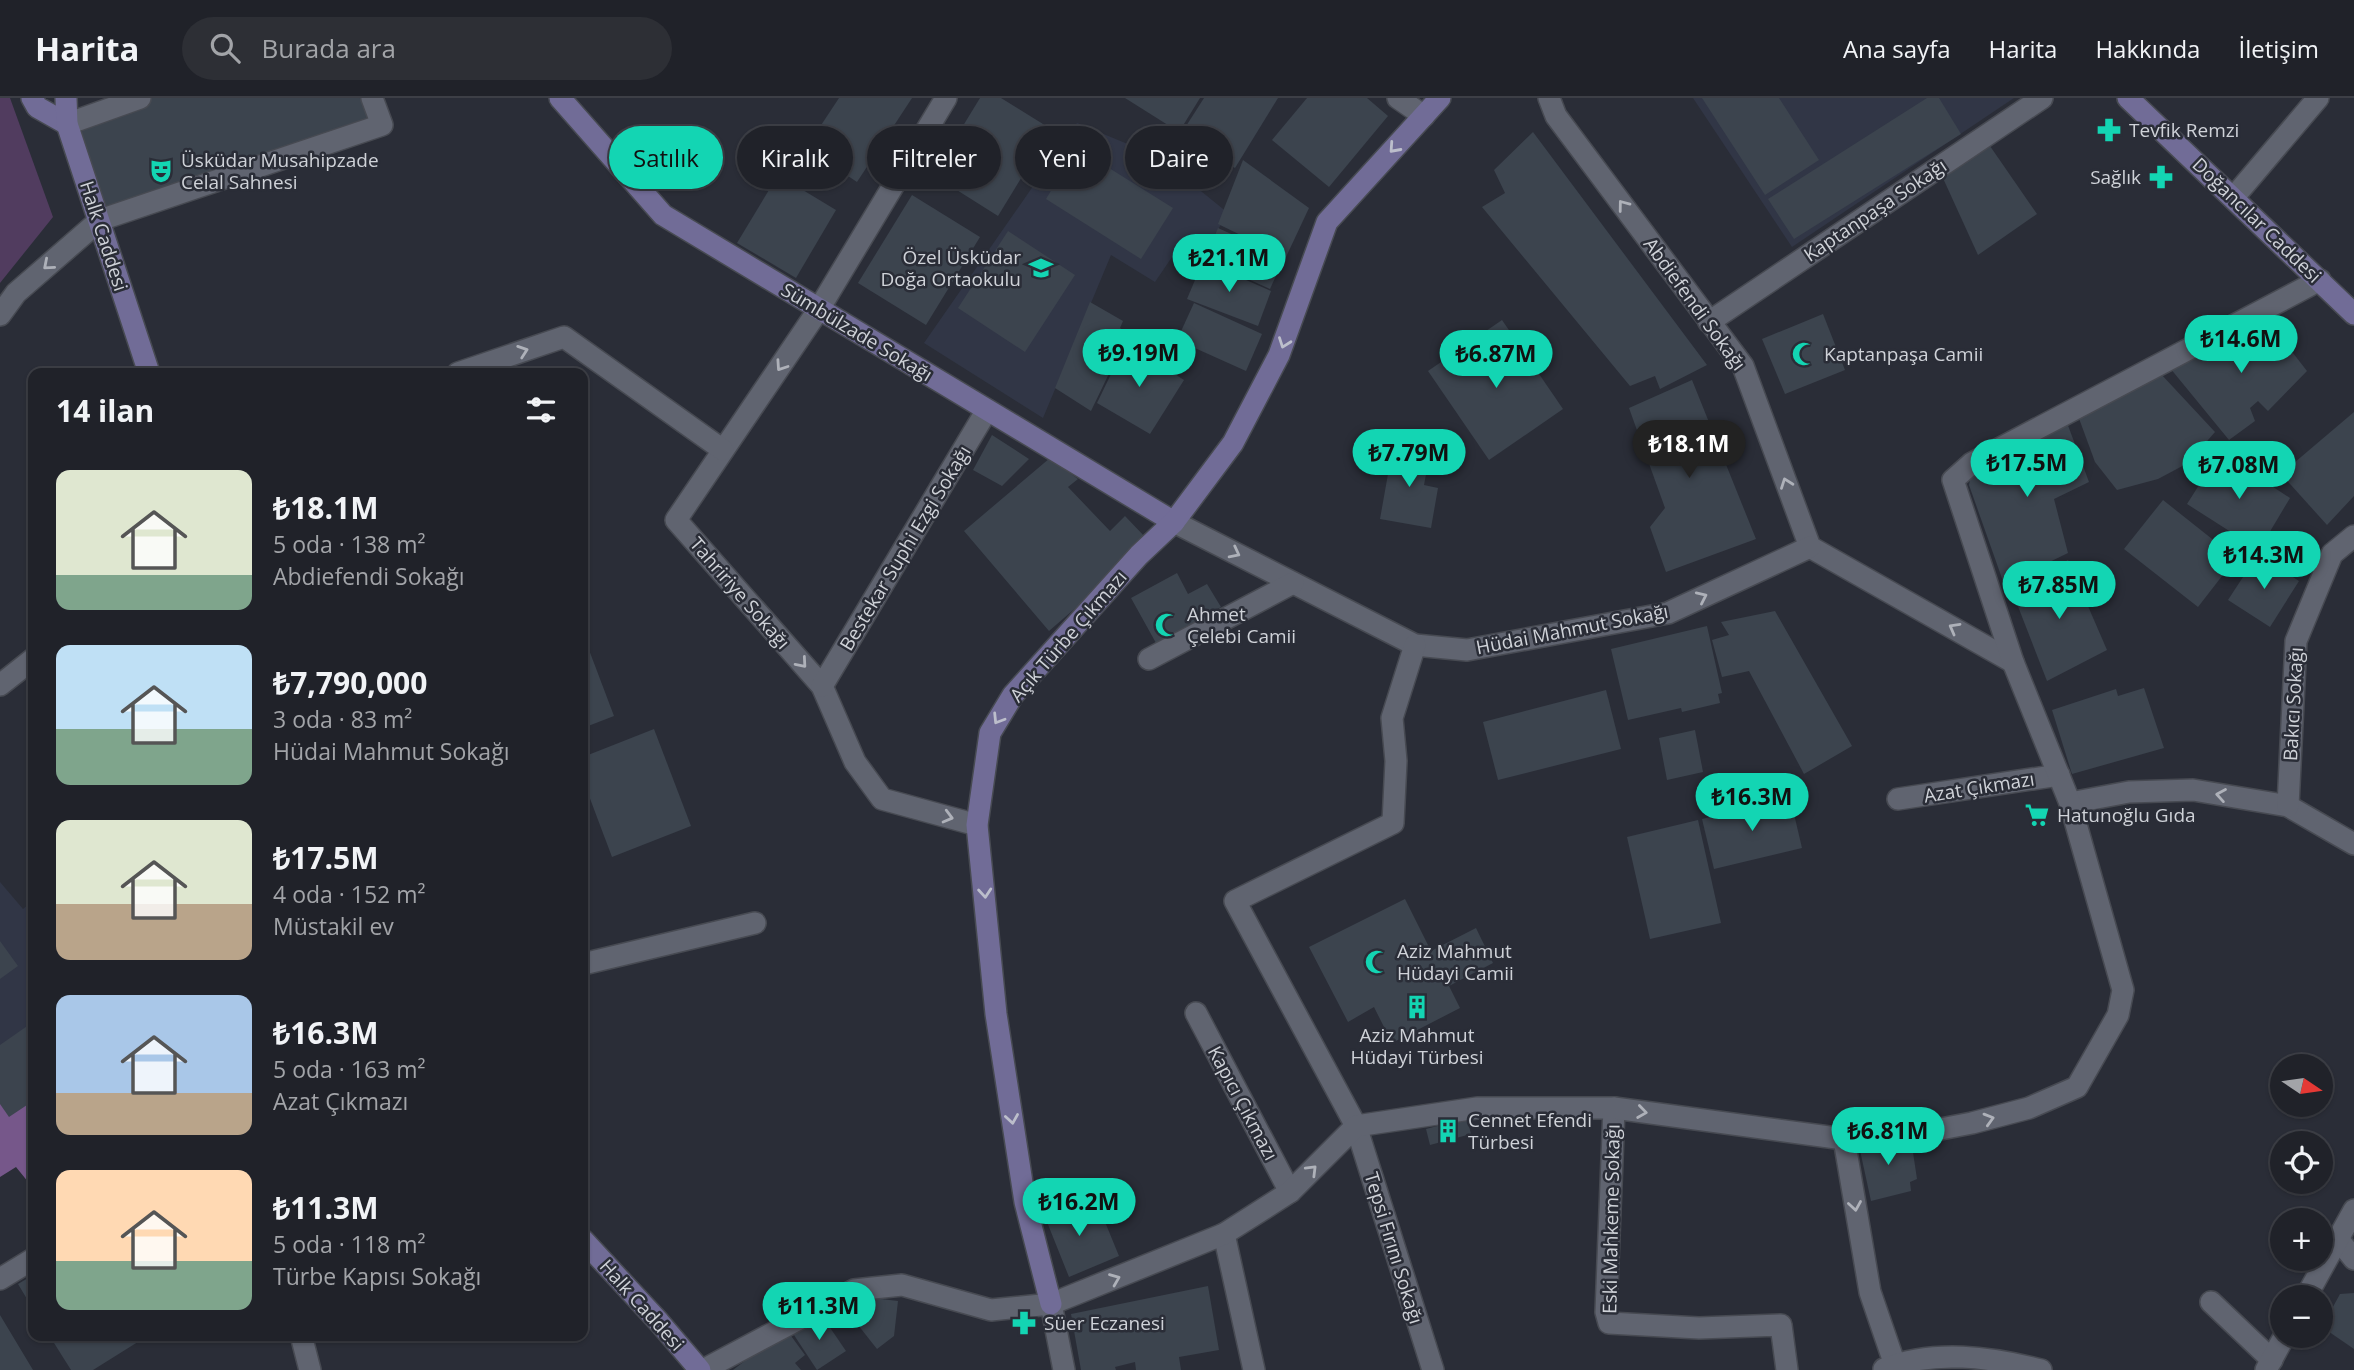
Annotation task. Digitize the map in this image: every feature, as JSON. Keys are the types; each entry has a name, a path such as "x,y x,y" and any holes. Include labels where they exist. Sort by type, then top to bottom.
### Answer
{"street":[{"path":"32,98 37,107 67,124 140,98"},
{"name":"Halk Caddesi","path":"66,98 67,124 147,368"},
{"path":"0,315 16,293 100,220 382,125 372,98"},
{"name":"Tahririye Sokağı","path":"946,98 819,309 676,520 822,686 855,762 882,800 977,825"},
{"path":"1398,98 1424,116"},
{"name":"Açık Türbe Çıkmazı","path":"1051,1304 1025,1202 996,1014 977,825 990,733 1013,695 1139,555 1174,522 1233,443 1279,355 1327,222 1440,98"},
{"name":"Abdiefendi Sokağı","path":"1549,98 1556,116 1743,366 1810,547"},
{"name":"Kaptanpaşa Sokağı","path":"1709,322 2042,98"},
{"name":"Doğancılar Caddesi","path":"2128,98 2354,314"},
{"path":"2234,197 2318,98"},
{"name":"Sümbülzade Sokağı","path":"568,101 663,215 1174,522"},
{"path":"701,1370 854,1290 902,1284 990,1310 1051,1304 1224,1234 1290,1192 1356,1126 1477,1108 1614,1108 1844,1139 1925,1132 1972,1124 2029,1108 2077,1087 2118,1015 2123,990 2070,803 2013,662 1953,480 1972,463 2320,280"},
{"path":"473,368 564,337 723,450"},
{"name":"Bestekar Suphi Ezgi Sokağı","path":"822,686 987,410"},
{"name":"Hüdai Mahmut Sokağı","path":"1174,522 1415,645 1467,650 1668,613 1810,547"},
{"name":"Bakıcı Sokağı","path":"2288,806 2296,641 2332,555 2354,536"},
{"path":"1810,547 2013,662"},
{"path":"1149,659 1293,583"},
{"name":"Tepsi Fırını Sokağı","path":"1415,645 1392,718 1396,761 1393,824 1236,901 1356,1126 1433,1370"},
{"path":"0,685 28,663"},
{"name":"Azat Çıkmazı","path":"1898,799 2059,775"},
{"path":"2070,803 2129,792 2193,790 2288,806 2354,844"},
{"path":"588,958 755,923"},
{"name":"Kapıcı Çıkmazı","path":"1196,1013 1290,1192"},
{"name":"Eski Mahkeme Sokağı","path":"1614,1108 1606,1312 1609,1324 1699,1328 1781,1325 1787,1370"},
{"path":"1844,1139 1870,1292 1888,1367 1930,1359 1975,1356 2042,1370"},
{"path":"2313,1285 2354,1210"},
{"path":"1224,1234 1254,1370"},
{"path":"2338,1239 2354,1259"},
{"name":"Halk Caddesi","path":"588,1245 701,1370"},
{"path":"0,1279 28,1262"},
{"path":"2211,1302 2269,1365 2278,1348"},
{"path":"1051,1304 1065,1370"},
{"path":"303,1341 310,1370"}],"shaded area":[{"path":"0,98 10,98 53,217 0,283"},
{"path":"1693,98 2014,98 1792,247"},
{"name":"Özel Üsküdar Doğa Ortaokulu","path":"1111,137 1125,143 1125,189 1198,189 1228,213 1206,249 1185,238 1155,282 1111,255 1043,418 924,343 1031,189 1111,189"},
{"path":"0,882 23,909 28,905 28,1043 0,1063"},
{"path":"28,1043 28,1182 16,1167 0,1177 0,1063"}],"building":[{"name":"Üsküdar Musahipzade Celal Sahnesi","path":"150,98 368,98 377,122 102,217 73,125"},
{"path":"839,98 912,98 894,126 867,126 867,167 857,182 853,179 853,126 821,126"},
{"path":"980,98 1001,98 1046,126 1015,126 1015,188 998,216 955,189 1001,189 1001,126 963,126"},
{"path":"1125,98 1200,98 1183,126 1169,126"},
{"path":"1204,98 1278,98 1235,168 1233,126 1186,126"},
{"path":"1307,98 1367,98 1388,116 1329,187 1272,140"},
{"path":"1702,98 1779,98 1819,160 1765,195"},
{"path":"1927,98 1939,98 1961,134 1794,239 1768,199"},
{"path":"1533,132 1707,365 1660,389 1655,376 1630,386 1482,207 1505,193 1494,170"},
{"path":"1990,146 2037,214 1978,255 1942,176"},
{"path":"1243,160 1309,208 1286,257 1218,224"},
{"path":"1111,169 1125,178 1125,189 1143,189 1173,208 1141,259 1046,199 1052,189 1111,189"},
{"path":"770,189 801,189 836,210 796,278 737,243"},
{"path":"912,195 980,237 926,325 858,283"},
{"path":"1218,228 1284,258 1270,289 1204,259"},
{"path":"1008,231 1075,275 1025,352 958,308"},
{"path":"1203,261 1271,291 1258,326 1187,299"},
{"path":"1090,302 1123,321 1120,328 1128,334 1091,411 1055,388"},
{"path":"1194,303 1262,334 1246,371 1177,340"},
{"name":"Kaptanpaşa Camii","path":"1823,314 1845,370 1785,394 1762,339"},
{"path":"2265,317 2307,371 2268,411 2258,401 2250,408 2255,421 2229,440 2170,368"},
{"path":"1502,320 1563,409 1489,460 1428,371"},
{"path":"1126,343 1184,380 1150,434 1097,403"},
{"path":"2160,373 2215,432 2188,463 2158,479 2117,490 2095,462 2077,413"},
{"path":"1692,380 1756,539 1666,572 1650,527 1665,508 1629,408"},
{"path":"2354,412 2354,496 2327,525 2281,474"},
{"path":"2066,420 2089,482 2054,499 2068,553 2004,584 1969,485 1973,467"},
{"path":"992,435 1029,459 1002,486 973,470"},
{"path":"1393,446 1430,453 1424,485 1438,488 1431,528 1380,519"},
{"path":"2220,452 2290,498 2259,550 2187,504"},
{"path":"1050,458 1078,479 1068,487 1110,531 1125,516 1146,538 1131,560 1049,631 964,531"},
{"path":"2163,500 2236,558 2198,607 2124,549"},
{"path":"2258,554 2299,581 2270,627 2228,600"},
{"path":"2068,560 2107,650 2047,681 2012,591"},
{"name":"Ahmet Çelebi Camii","path":"1177,573 1188,594 1207,584 1221,607 1156,643 1131,598"},
{"path":"1775,611 1852,746 1804,774 1749,671 1722,677 1712,640 1729,635 1721,622"},
{"path":"1707,626 1722,693 1718,694 1720,703 1682,712 1681,708 1628,720 1611,649"},
{"path":"588,647 614,716 588,726"},
{"path":"2144,688 2164,748 2072,774 2052,710 2116,689 2118,696"},
{"path":"1606,690 1621,749 1498,780 1483,722"},
{"path":"654,729 691,826 612,857 588,793 588,755"},
{"path":"1695,730 1703,772 1667,780 1659,738"},
{"path":"1790,797 1802,848 1714,869 1702,819"},
{"path":"1698,820 1721,923 1650,939 1627,837"},
{"name":"Aziz Mahmut Hüdayi Camii","path":"1405,899 1431,951 1476,928 1493,963 1449,986 1460,1008 1392,1043 1374,1007 1348,1022 1309,947"},
{"path":"0,941 18,966 0,979"},
{"path":"28,1025 28,1104 9,1117 0,1104 0,1045"},
{"name":"Cennet Efendi Türbesi","path":"1467,1118 1471,1134 1430,1145 1426,1129"},
{"path":"1911,1139 1917,1179 1910,1182 1911,1191 1871,1201 1858,1141"},
{"path":"1068,1196 1080,1226 1103,1217 1119,1256 1069,1277 1041,1207"},
{"path":"28,1278 28,1301 18,1284"},
{"path":"1208,1286 1219,1350 1179,1357 1181,1370 1136,1370 1135,1362 1115,1367 1116,1370 1081,1370 1071,1314"},
{"path":"2354,1293 2354,1349 2333,1335 2333,1307 2340,1294"},
{"path":"856,1296 898,1301 894,1336 877,1349 843,1306"},
{"path":"820,1313 846,1351 817,1370 792,1332"},
{"path":"0,1315 33,1370 0,1370"},
{"path":"786,1329 805,1355 795,1363 801,1370 733,1370"},
{"path":"53,1341 139,1341 93,1370 71,1370"}],"place":[{"name":"Tevfik Remzi","path":"2109,130"},
{"name":"Üsküdar Musahipzade Celal Sahnesi","path":"161,171"},
{"name":"Sağlık","path":"2161,177"},
{"name":"Özel Üsküdar Doğa Ortaokulu","path":"1041,268"},
{"name":"Kaptanpaşa Camii","path":"1804,354"},
{"name":"Ahmet Çelebi Camii","path":"1167,625"},
{"name":"Hatunoğlu Gıda","path":"2037,815"},
{"name":"Aziz Mahmut Hüdayi Camii","path":"1377,962"},
{"name":"Aziz Mahmut Hüdayi Türbesi","path":"1417,1007"},
{"name":"Cennet Efendi Türbesi","path":"1448,1131"},
{"name":"Süer Eczanesi","path":"1024,1323"}]}
